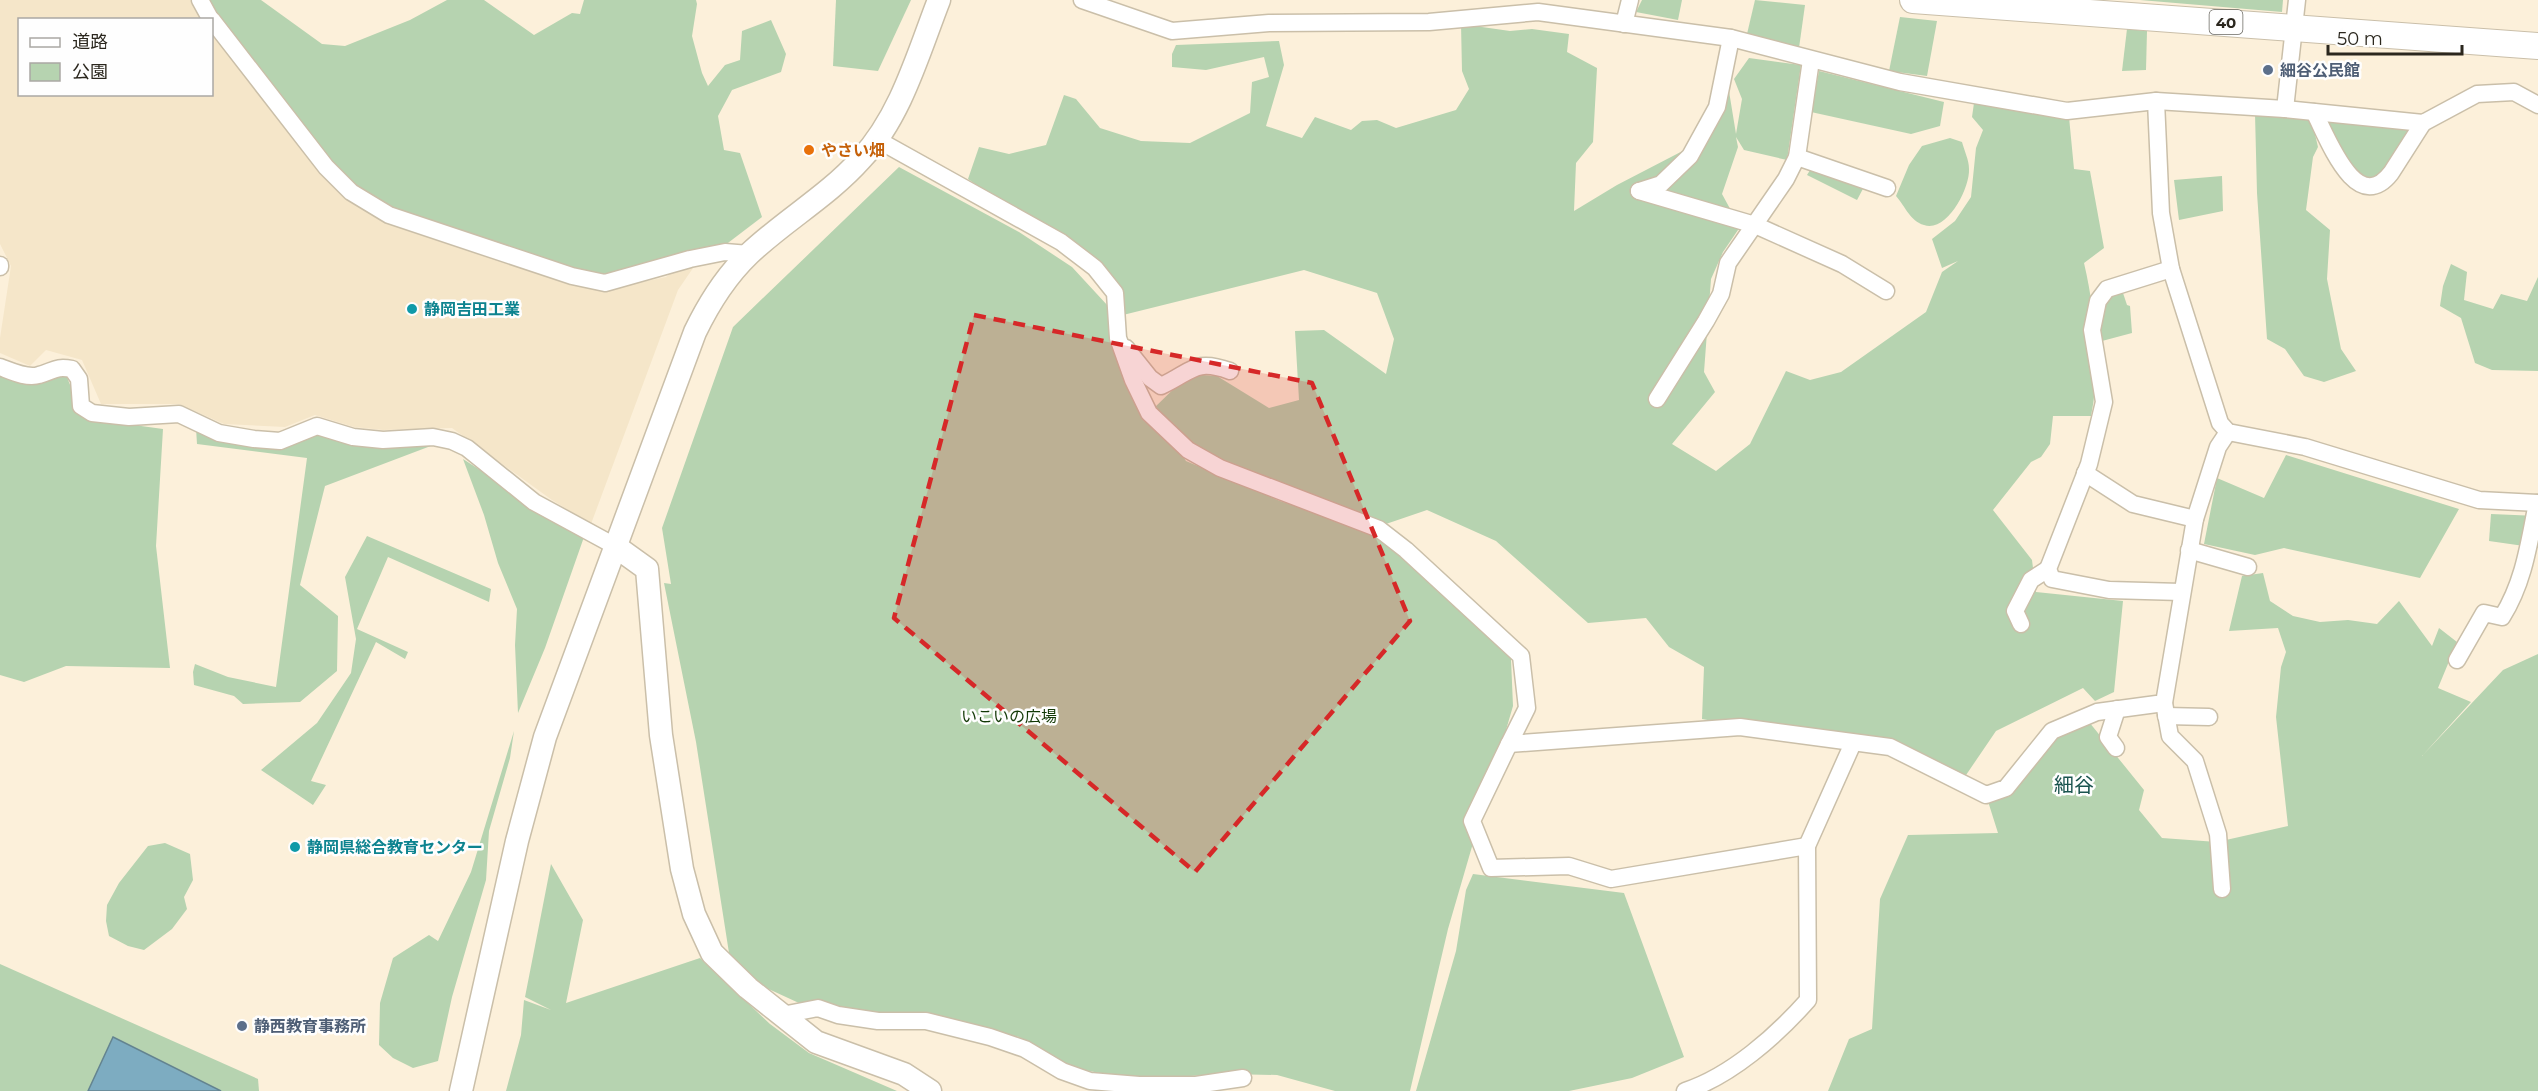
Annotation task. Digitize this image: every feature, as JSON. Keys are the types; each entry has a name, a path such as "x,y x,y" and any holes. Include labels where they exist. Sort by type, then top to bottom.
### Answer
{"main road":[{"name":"40","path":"1913,0 2538,46"}],"street":[{"path":"200,0 210,18"},
{"path":"461,1091 517,841 545,737 695,332 709,304 749,254 842,180 878,140 891,116 939,0"},
{"path":"1082,0 1172,31 1269,23 1429,22 1538,12 1731,38 1811,60 1949,92 2067,111 2157,101 2285,109 2423,123"},
{"path":"1624,24 1630,0"},
{"path":"2285,109 2297,0"},
{"path":"213,23 326,167 351,192 389,214 572,276 605,283 690,259 725,252 749,254"},
{"path":"1731,38 1717,106 1690,156 1661,184 1639,191 1755,225 1842,264 1886,291"},
{"path":"1657,399 1721,294 1728,263 1786,179 1797,157 1811,60"},
{"path":"2314,112 2346,174 2361,185 2374,186 2385,181 2391,174 2423,123 2477,94 2514,92 2538,105"},
{"path":"2157,101 2161,213 2171,269 2220,423 2228,432 2305,447 2479,500 2537,503 2524,569 2512,600 2502,617 2484,614 2457,660"},
{"path":"878,140 1061,242 1095,268 1115,293 1118,338 1133,380 1149,413 1188,450 1220,468 1379,529 1406,550 1521,656 1527,708 1472,821 1491,868 1569,866 1611,879 1807,846"},
{"path":"1797,157 1887,188"},
{"path":"2021,624 2016,611 2031,580 2048,569 2085,473 2104,402 2092,330 2098,301 2107,289 2171,269"},
{"path":"1118,338 1150,378 1161,386 1181,377 1193,368 1210,364 1230,371"},
{"path":"0,367 15,373 37,376 60,366 72,369 79,379 81,406 92,413 129,417 179,414 219,433 279,441 317,426 353,437 383,440 433,437 452,441 466,448 534,502 615,546 647,569 661,735 682,869 694,914 712,954 748,988 816,1042 904,1074 930,1091"},
{"path":"2222,889 2218,834 2195,760 2170,736 2165,710 2181,592 2195,519 2218,447 2228,432"},
{"path":"2085,473 2133,504 2195,519"},
{"path":"2189,550 2248,567"},
{"path":"2048,569 2052,579 2109,590 2181,592"},
{"path":"1509,744 1740,727 1890,747 1986,795 2006,788 2052,731 2097,712 2117,709 2165,710 2209,717"},
{"path":"2116,748 2108,737 2117,709"},
{"path":"1685,1091 1704,1084 1772,1037 1808,1000 1807,846 1852,743"},
{"path":"782,1015 818,1008 838,1015 878,1021 926,1021 990,1037 1025,1049 1062,1071 1090,1081 1196,1085 1243,1078"}],"highlighted area":[{"path":"974,315 1312,383 1410,621 1195,872 894,618"}],"shaded area":[{"path":"0,0 190,0 205,18 18,18 18,96 213,96 213,27 604,290 666,277 690,259 702,255 678,290 591,524 552,500 452,428 383,430 354,427 315,415 285,427 224,424 179,404 101,404 82,360 46,350 30,366 0,353 0,338 11,266 0,244"}],"green space":[{"path":"203,0 261,0 322,44 345,46 410,20 447,0 484,0 534,35 572,13 580,14 584,0 696,0 692,36 708,86 725,65 740,60 742,31 771,20 786,54 781,72 732,90 718,116 724,150 740,153 762,217 720,249 605,283 357,196"},
{"path":"836,0 911,0 878,71 833,66"},
{"path":"1642,0 1682,0 1678,20 1636,12"},
{"path":"1755,0 1805,5 1799,48 1747,34"},
{"path":"2140,0 2283,0 2282,12"},
{"path":"1900,17 1937,21 1927,76 1889,71"},
{"name":"いこいの広場","path":"1461,24 1510,31 1532,29 1569,34 1567,52 1597,68 1593,142 1576,163 1574,211 1617,185 1698,143 1727,79 1736,134 1742,99 1734,79 1749,58 1801,65 1787,160 1744,150 1736,137 1738,147 1722,194 1740,227 1723,252 1711,279 1704,372 1715,392 1672,444 1716,471 1750,444 1786,371 1810,380 1841,372 1926,312 1942,272 1958,261 1942,268 1932,239 1955,221 1971,197 1976,148 1983,130 1972,117 1974,103 2069,117 2074,169 2090,171 2104,248 2084,263 2091,300 2096,359 2091,416 2053,416 2050,444 2041,457 2031,462 1993,510 2032,560 2036,592 2123,601 2114,692 2095,701 2083,688 1996,731 1964,778 1893,746 1779,733 1702,719 1704,667 1669,647 1646,618 1588,623 1496,541 1427,510 1383,525 1220,468 1165,428 1186,461 1280,501 1377,532 1511,659 1513,706 1448,929 1410,1091 1335,1091 1277,1075 1228,1074 1133,1079 1064,1064 1019,1037 927,1016 812,1009 732,972 696,742 664,583 671,584 662,528 733,327 899,167 1019,232 1072,267 1108,306 1153,409 1189,374 1217,376 1269,408 1299,400 1295,331 1324,330 1386,374 1394,339 1377,293 1304,270 1123,315 1095,268 968,179 979,147 1009,154 1046,145 1064,95 1076,99 1100,128 1141,141 1190,143 1250,113 1252,82 1269,77 1264,57 1206,70 1172,67 1172,54 1176,45 1279,41 1284,65 1266,126 1302,138 1315,117 1351,130 1362,121 1377,120 1396,128 1456,110 1469,89 1462,71"},
{"path":"2127,29 2147,31 2146,70 2122,71"},
{"path":"1819,71 1944,102 1940,126 1911,134 1811,112"},
{"path":"2255,114 2311,117 2318,147 2313,157 2306,210 2330,230 2327,279 2341,349 2356,371 2324,382 2304,376 2285,349 2267,339 2257,193"},
{"path":"2322,115 2411,125 2390,168 2381,179 2363,180 2339,161"},
{"path":"1950,138 1962,142 1969,169 1966,187 1949,216 1933,226 1924,225 1911,217 1896,196 1909,165 1922,146"},
{"path":"1812,167 1865,185 1857,200 1807,175"},
{"path":"2222,176 2223,211 2179,220 2174,180"},
{"path":"2451,264 2467,272 2464,300 2493,309 2501,294 2527,301 2538,277 2538,371 2492,370 2475,363 2461,318 2440,306 2443,286"},
{"path":"2123,293 2127,305 2130,306 2132,333 2102,341 2098,298"},
{"path":"0,367 5,369 63,367 83,418 163,429 156,546 170,668 66,666 24,682 0,675"},
{"path":"316,427 436,444 325,486 300,585 338,616 337,671 300,702 243,704 234,696 194,685 195,664 228,677 276,687 307,458 197,444 196,428 275,445"},
{"path":"2286,455 2459,509 2420,578 2284,548 2255,555 2204,544 2217,478 2264,498"},
{"path":"463,459 584,537 545,648 518,713 515,645 517,609 498,563 484,515"},
{"path":"2491,514 2538,516 2538,548 2489,541"},
{"path":"367,536 491,589 489,602 388,557 357,629 408,652 405,659 376,642 311,781 326,785 313,805 261,770 317,723 351,673 356,639 345,577"},
{"path":"2263,573 2270,601 2293,616 2320,622 2348,620 2377,624 2399,601 2432,646 2439,628 2457,642 2438,688 2471,702 2422,756 2503,670 2538,654 2538,1091 1828,1091 1849,1039 1872,1029 1880,899 1908,835 1998,833 1986,795 2046,739 2085,717 2144,790 2139,810 2162,838 2217,842 2288,826 2276,717 2281,667 2286,652 2278,628 2229,631 2242,576"},
{"path":"514,731 510,758 489,831 486,880 452,997 438,1061 413,1068 393,1058 379,1045 380,1003 393,958 429,935 438,941 471,872"},
{"path":"165,843 190,854 193,880 184,897 187,909 172,929 144,950 128,946 109,936 106,921 107,905 119,883 148,846"},
{"path":"551,864 583,920 566,1003 700,958 770,1024 809,1053 897,1091 506,1091 521,1035 524,1000 551,1010 525,997"},
{"path":"1473,874 1624,893 1684,1057 1632,1078 1569,1091 1416,1091 1456,951 1466,890"},
{"path":"0,964 258,1079 259,1091 0,1091"}],"water":[{"path":"113,1037 221,1091 88,1091"}],"place":[{"name":"細谷公民館","path":"2268,70"},
{"name":"やさい畑","path":"809,150"},
{"name":"静岡吉田工業","path":"412,309"},
{"name":"静岡県総合教育センター","path":"295,847"},
{"name":"静西教育事務所","path":"242,1026"}],"district":[{"name":"細谷","path":"2074,785"}]}
